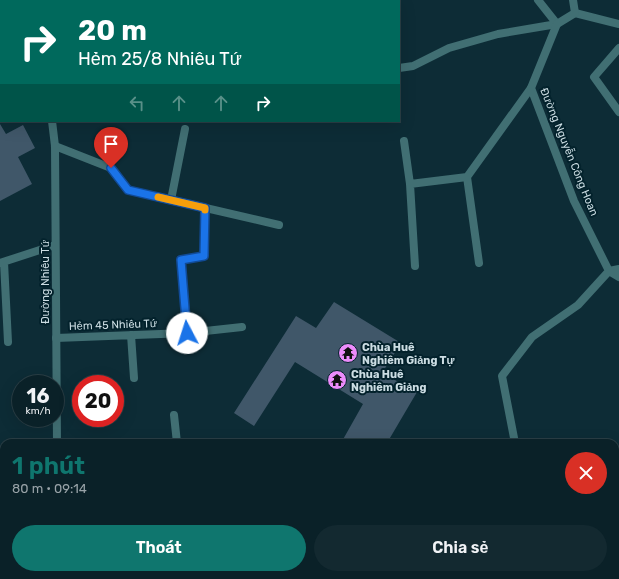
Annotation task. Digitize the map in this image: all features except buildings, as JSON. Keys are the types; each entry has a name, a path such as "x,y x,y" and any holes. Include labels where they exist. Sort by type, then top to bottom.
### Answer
{"street":[{"path":"538,0 557,24"},
{"path":"573,0 575,13"},
{"path":"400,68 413,66 449,48 490,36 557,24 575,13 619,24"},
{"name":"Đường Nguyễn Công Hoan","path":"557,24 531,88 574,201 609,271"},
{"path":"619,48 594,77 619,112"},
{"path":"479,263 468,177 531,88"},
{"name":"Đường Nhiêu Tứ","path":"52,122 55,146 56,439"},
{"path":"171,200 185,129"},
{"path":"404,142 410,184 415,266"},
{"path":"55,146 111,168 128,190 279,225"},
{"path":"410,184 468,177"},
{"path":"187,333 181,260 204,256 205,208"},
{"path":"8,342 2,262 56,245"},
{"path":"514,439 502,376 532,337 578,305 609,271 619,269"},
{"path":"609,271 619,277"},
{"name":"Hẻm 45 Nhiêu Tứ","path":"56,338 187,333 242,327"},
{"path":"130,335 134,378"},
{"path":"174,415 177,439"}],"slow traffic":[{"path":"158,197 205,208 205,210"}],"place":[{"name":"Chùa Huê Nghiêm Giảng Tự","path":"348,353"},
{"name":"Chùa Huê Nghiêm Giảng","path":"337,380"}],"route":[{"path":"111,168 128,190 205,208 204,256 181,260 187,333"}]}
